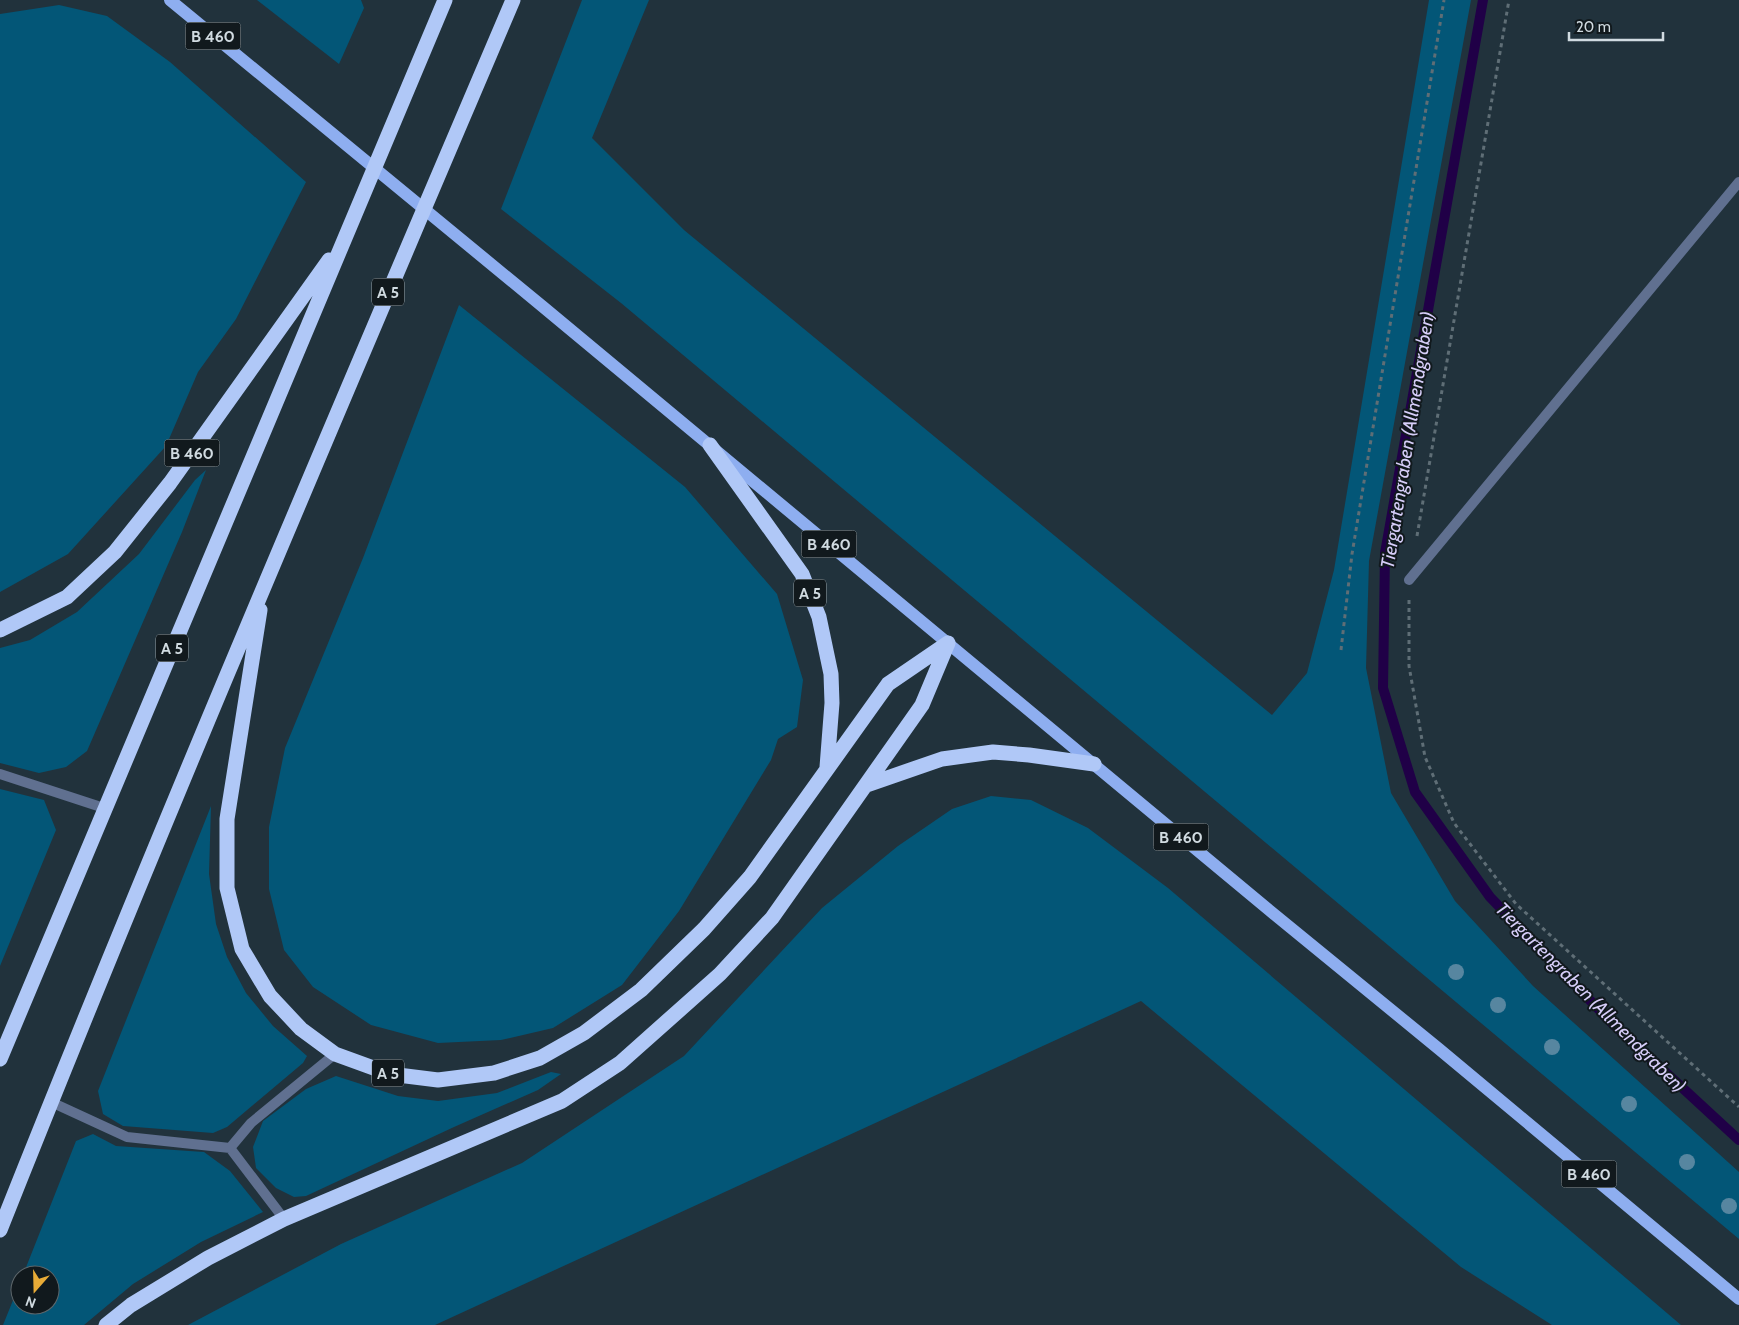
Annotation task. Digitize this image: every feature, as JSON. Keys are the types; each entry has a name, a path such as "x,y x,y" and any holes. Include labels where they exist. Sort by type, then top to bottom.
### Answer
{"highway":[{"name":"A 5","path":"0,1059 445,0"},
{"name":"A 5","path":"0,1230 264,584 513,0"},
{"name":"B 460","path":"0,630 67,597 115,552 170,483 346,237"},
{"name":"A 5","path":"710,445 802,574 819,617 831,674 832,703 826,768"},
{"name":"A 5","path":"264,584 228,819 227,888 242,949 270,996 301,1029 335,1054 390,1074 438,1080 494,1073 540,1058 584,1033 641,990 704,929 750,878 826,768 888,684 948,643"},
{"path":"106,1325 131,1305 208,1258 284,1219 562,1101 620,1063 720,974 772,918 922,705 948,643"},
{"path":"866,785 942,759 993,752 1094,764"}],"main road":[{"name":"B 460","path":"170,0 710,445 1261,904 1440,1049 1739,1299"}],"lane":[{"path":"1409,580 1739,182"},
{"path":"0,774 104,808"},
{"path":"230,1148 251,1123 335,1054"},
{"path":"51,1102 127,1137 230,1148 284,1219"}],"path":[{"path":"1342,650 1352,554 1444,0"},
{"path":"1416,540 1510,0"},
{"path":"1409,580 1409,666 1425,757 1454,823 1516,904 1739,1107"}],"shaded area":[{"path":"257,0 361,0 364,8 339,64"},
{"path":"582,0 649,0 592,138 684,230 1272,715 1307,673 1334,570 1429,0 1471,0 1369,561 1366,668 1391,793 1455,901 1533,986 1739,1172 1739,1239 621,303 501,209"},
{"path":"59,5 107,16 170,62 306,182 236,319 198,372 166,446 68,554 0,592 0,14"},
{"path":"459,305 685,487 777,594 803,680 797,727 778,739 771,760 679,911 622,985 553,1028 501,1040 438,1043 371,1025 313,987 284,950 269,889 269,827 285,748 363,558"},
{"path":"206,470 182,532 87,751 66,767 39,773 0,763 0,648 30,640 77,612 139,554 195,480"},
{"path":"0,789 44,800 56,830 0,966"},
{"path":"991,796 1031,800 1088,828 1168,888 1681,1325 1552,1325 1461,1267 1141,1001 435,1325 188,1325 341,1244 522,1163 684,1056 822,908 898,846 952,809"},
{"path":"211,806 209,874 216,924 227,957 246,993 273,1026 307,1056 303,1063 227,1127 213,1133 123,1126 103,1114 98,1091"},
{"path":"551,1072 561,1074 538,1090 306,1196 294,1197 276,1188 256,1168 253,1147 263,1121 306,1089 336,1076 398,1096 438,1101 497,1093"},
{"path":"93,1134 116,1146 204,1152 230,1171 263,1212 201,1242 133,1284 84,1325 3,1325 10,1308 10,1315 60,1315 60,1265 27,1265 76,1141"}],"waterway":[{"name":"Tiergartengraben (Allmendgraben)","path":"1483,0 1385,553 1383,688 1415,792 1490,897 1611,1022 1739,1140"}]}
